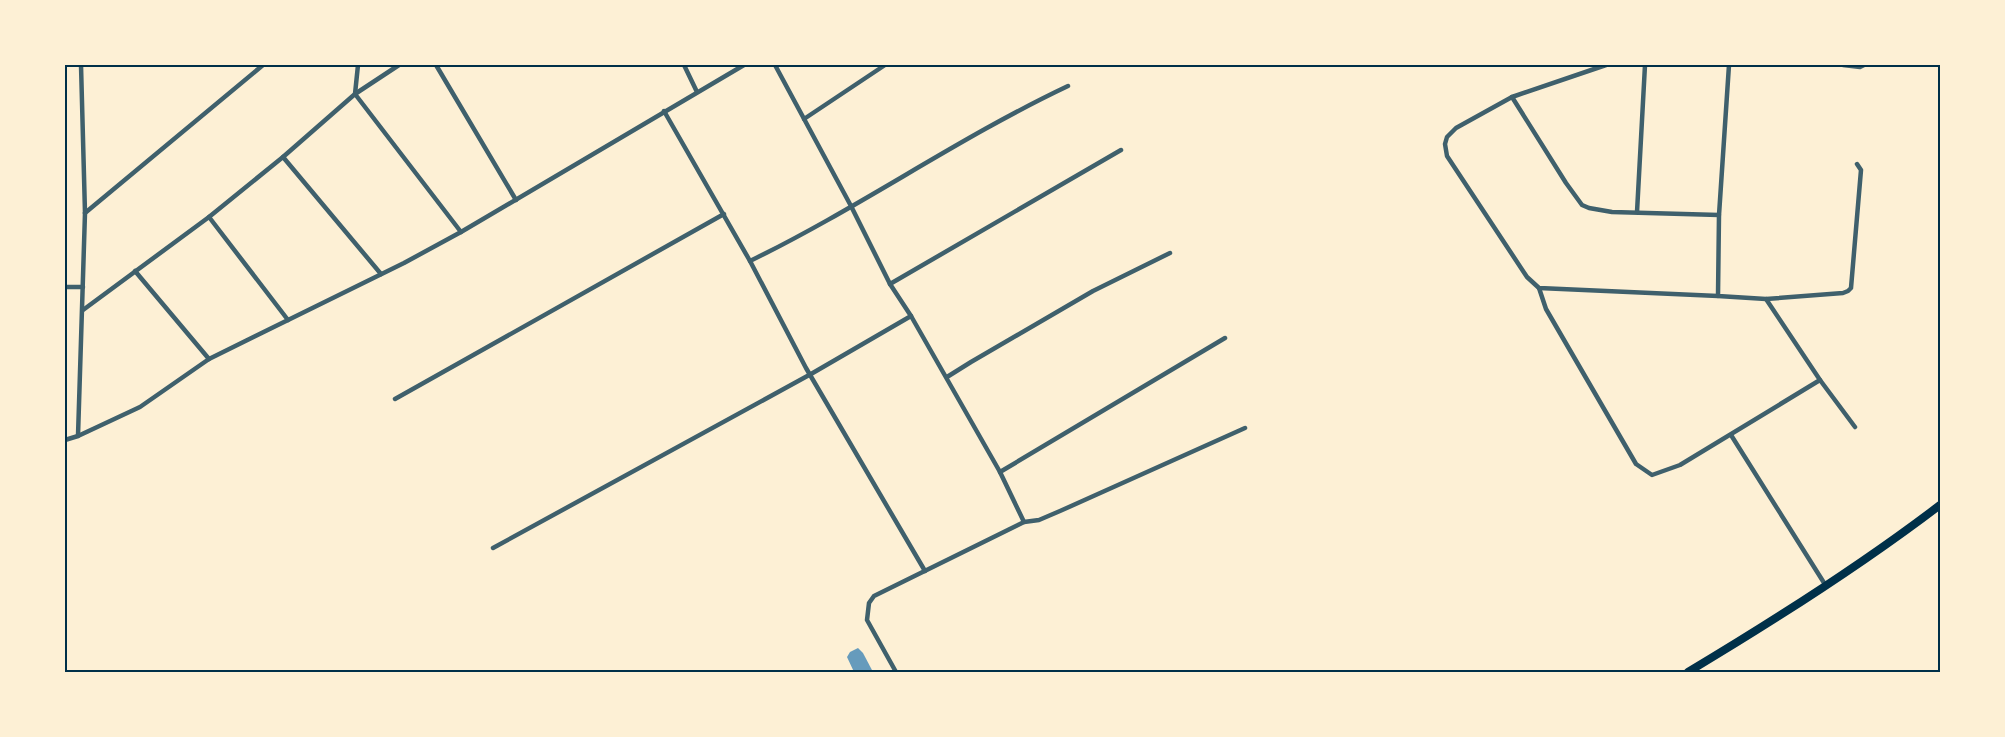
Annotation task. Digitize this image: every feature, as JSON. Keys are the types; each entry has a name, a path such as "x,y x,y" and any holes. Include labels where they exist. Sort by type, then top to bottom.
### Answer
{"highway":[{"path":"1688,672 1826,586 1886,546 1940,504"}],"street":[{"path":"78,436 85,213 81,65"},
{"path":"85,213 263,65"},
{"path":"358,65 355,94 461,232"},
{"path":"83,310 209,217 283,157 355,94 398,65"},
{"path":"436,65 516,200"},
{"path":"684,65 697,92"},
{"path":"65,440 78,436 140,407 209,359 381,274 461,232 744,65"},
{"path":"775,65 851,206 890,284 912,316 947,377 1000,472 1024,522"},
{"path":"804,119 886,65"},
{"path":"1606,65 1512,97 1456,128 1447,137 1445,144 1447,156 1527,277 1539,288 1546,309 1636,464 1652,475 1680,465 1820,380"},
{"path":"1637,212 1645,65"},
{"path":"1718,296 1719,215 1729,65"},
{"path":"1844,65 1860,68 1864,65"},
{"path":"750,261 851,206 1022,108 1068,86"},
{"path":"1512,97 1582,205 1612,212 1719,215"},
{"path":"664,111 724,214 811,374 925,571"},
{"path":"890,284 1121,150"},
{"path":"283,157 381,274"},
{"path":"1539,288 1766,299 1848,291 1854,257 1861,174 1860,166 1857,164"},
{"path":"395,398 724,214"},
{"path":"209,217 288,320"},
{"path":"947,377 1093,291 1170,253"},
{"path":"135,271 209,359"},
{"path":"65,287 83,287"},
{"path":"1766,299 1820,380 1856,427"},
{"path":"492,548 811,374 912,316"},
{"path":"1000,472 1225,338"},
{"path":"896,672 867,620 867,611 874,596 1024,522 1039,520 1245,428"},
{"path":"1731,434 1826,586"}],"water":[{"path":"858,648 863,653 873,672 854,672 847,657 850,652"}]}
